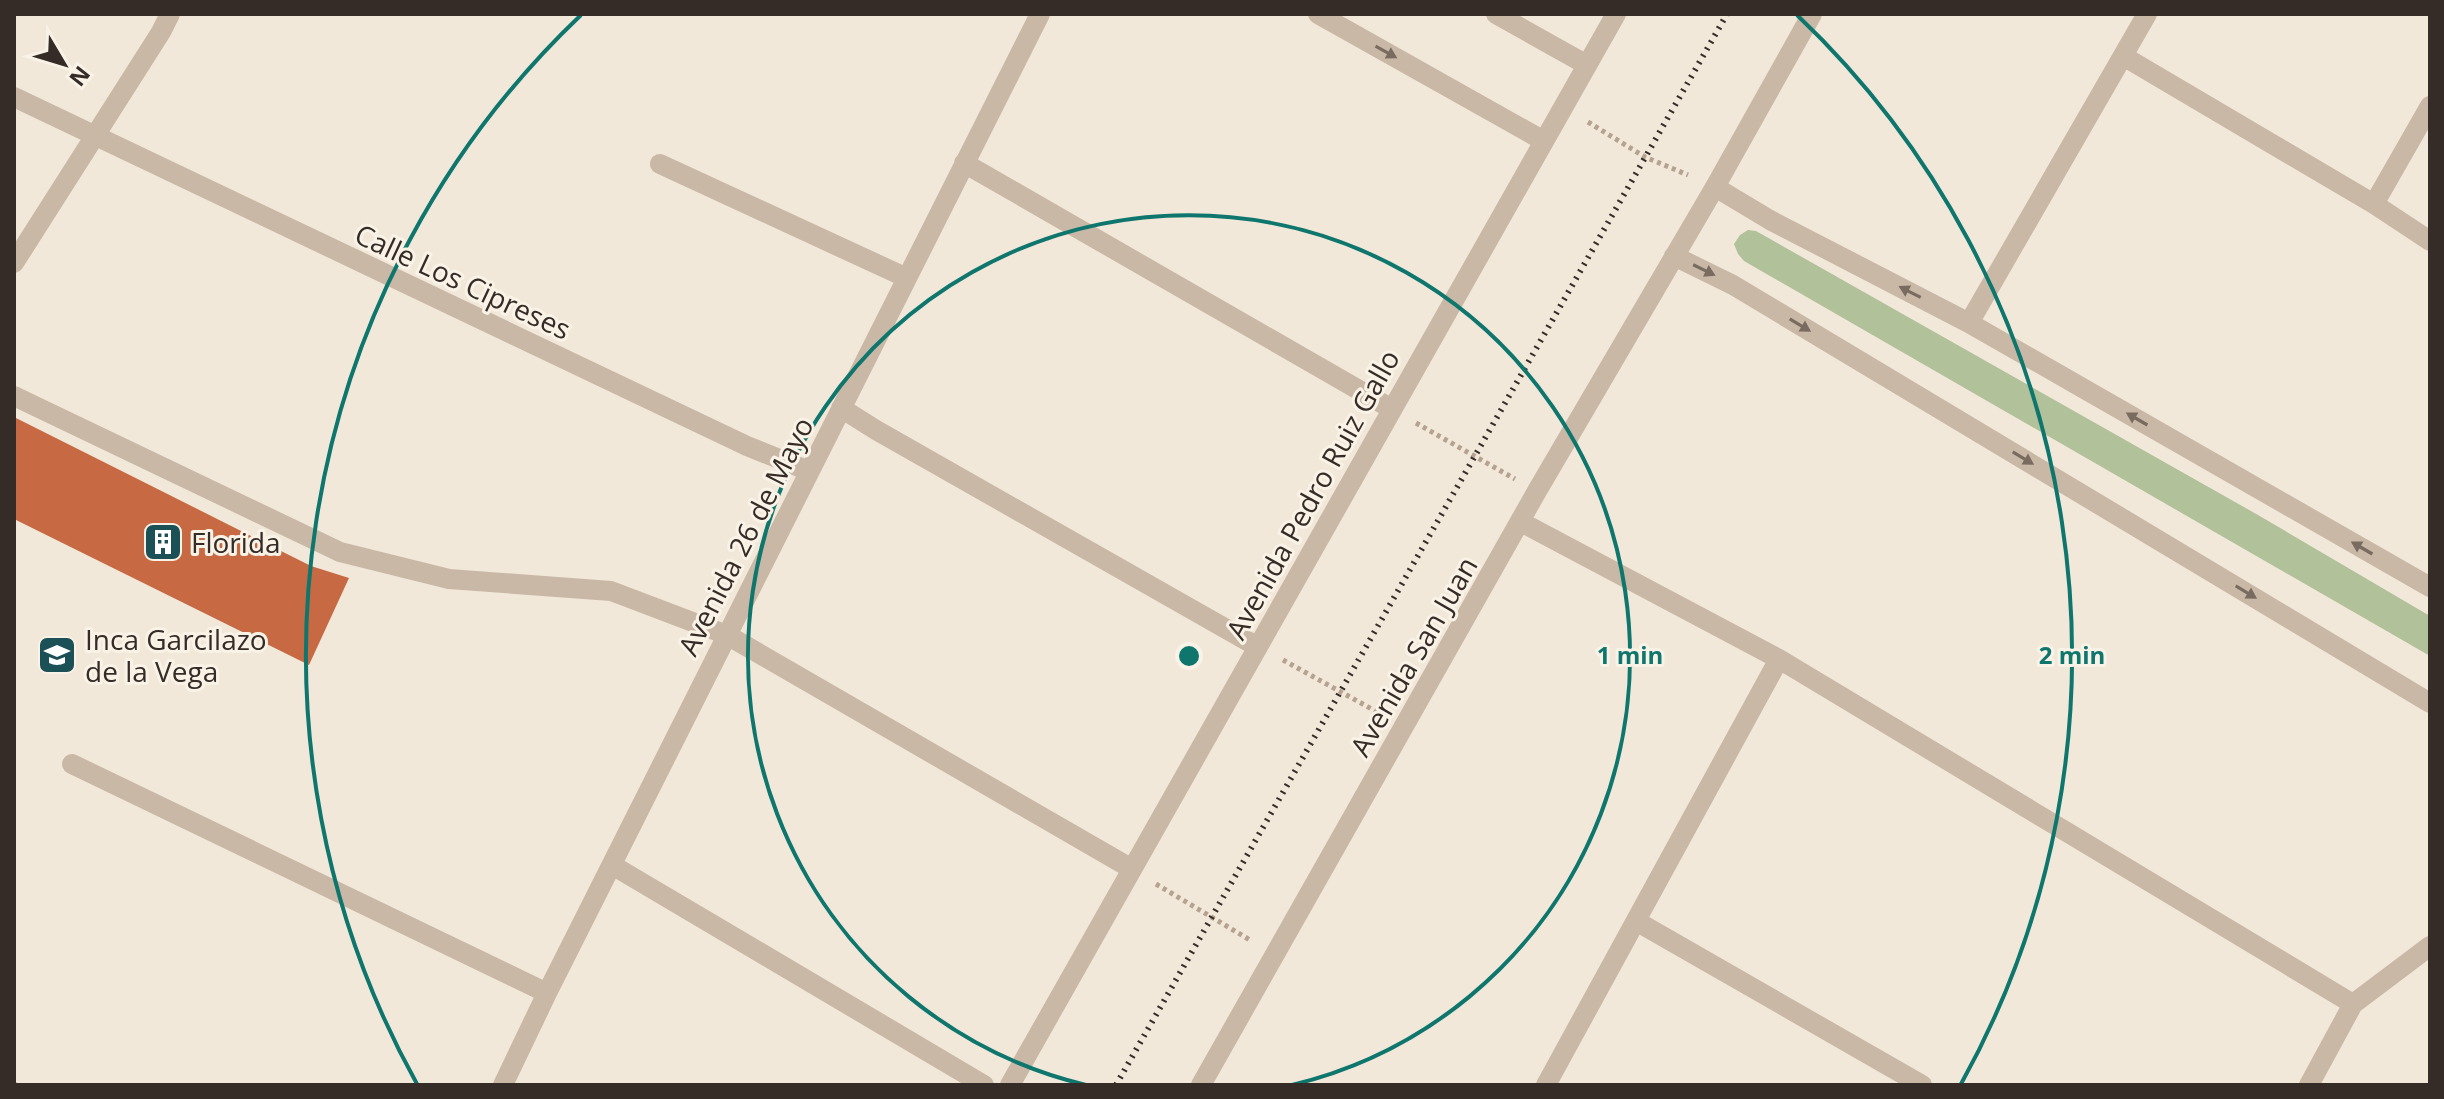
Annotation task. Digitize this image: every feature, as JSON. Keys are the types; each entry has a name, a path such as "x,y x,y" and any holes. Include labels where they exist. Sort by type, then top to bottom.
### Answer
{"street":[{"path":"14,263 170,14"},
{"name":"Avenida 26 de Mayo","path":"503,1085 1040,14"},
{"path":"1318,14 1544,141"},
{"path":"1496,14 1587,65"},
{"name":"Avenida Pedro Ruiz Gallo","path":"1010,1085 1616,14"},
{"name":"Avenida San Juan","path":"1201,1085 1537,491 1812,14"},
{"path":"1969,323 2147,14"},
{"path":"2123,56 2374,204 2430,241"},
{"name":"Calle Los Cipreses","path":"14,97 732,439 809,471"},
{"path":"2374,204 2430,106"},
{"path":"964,163 1392,409"},
{"path":"660,164 907,278"},
{"path":"1715,187 1770,220 1969,323 2430,587"},
{"path":"1674,256 1733,285 2430,703"},
{"path":"14,396 340,552 449,579 611,591 727,635 1132,869"},
{"path":"841,408 1258,647"},
{"path":"1521,522 1779,659 2353,1004"},
{"path":"1546,1085 1779,659"},
{"path":"72,764 547,993"},
{"path":"612,865 984,1085"},
{"path":"1636,921 1922,1085"},
{"path":"2309,1085 2353,1004 2430,946"}],"path":[{"path":"1563,108 1645,157 1715,187"},
{"path":"1392,409 1537,491"},
{"path":"1258,647 1404,728"},
{"path":"1132,869 1275,955"}],"green space":[{"path":"1748,230 1756,231 2258,515 2430,616 2430,656 1744,261 1734,244"}],"building":[{"name":"Florida","path":"14,417 311,566 349,578 309,665 14,519"}],"railway":[{"path":"1116,1085 1727,14"}],"place":[{"name":"Florida","path":"163,542"},
{"name":"Inca Garcilazo de la Vega","path":"57,655"}]}
